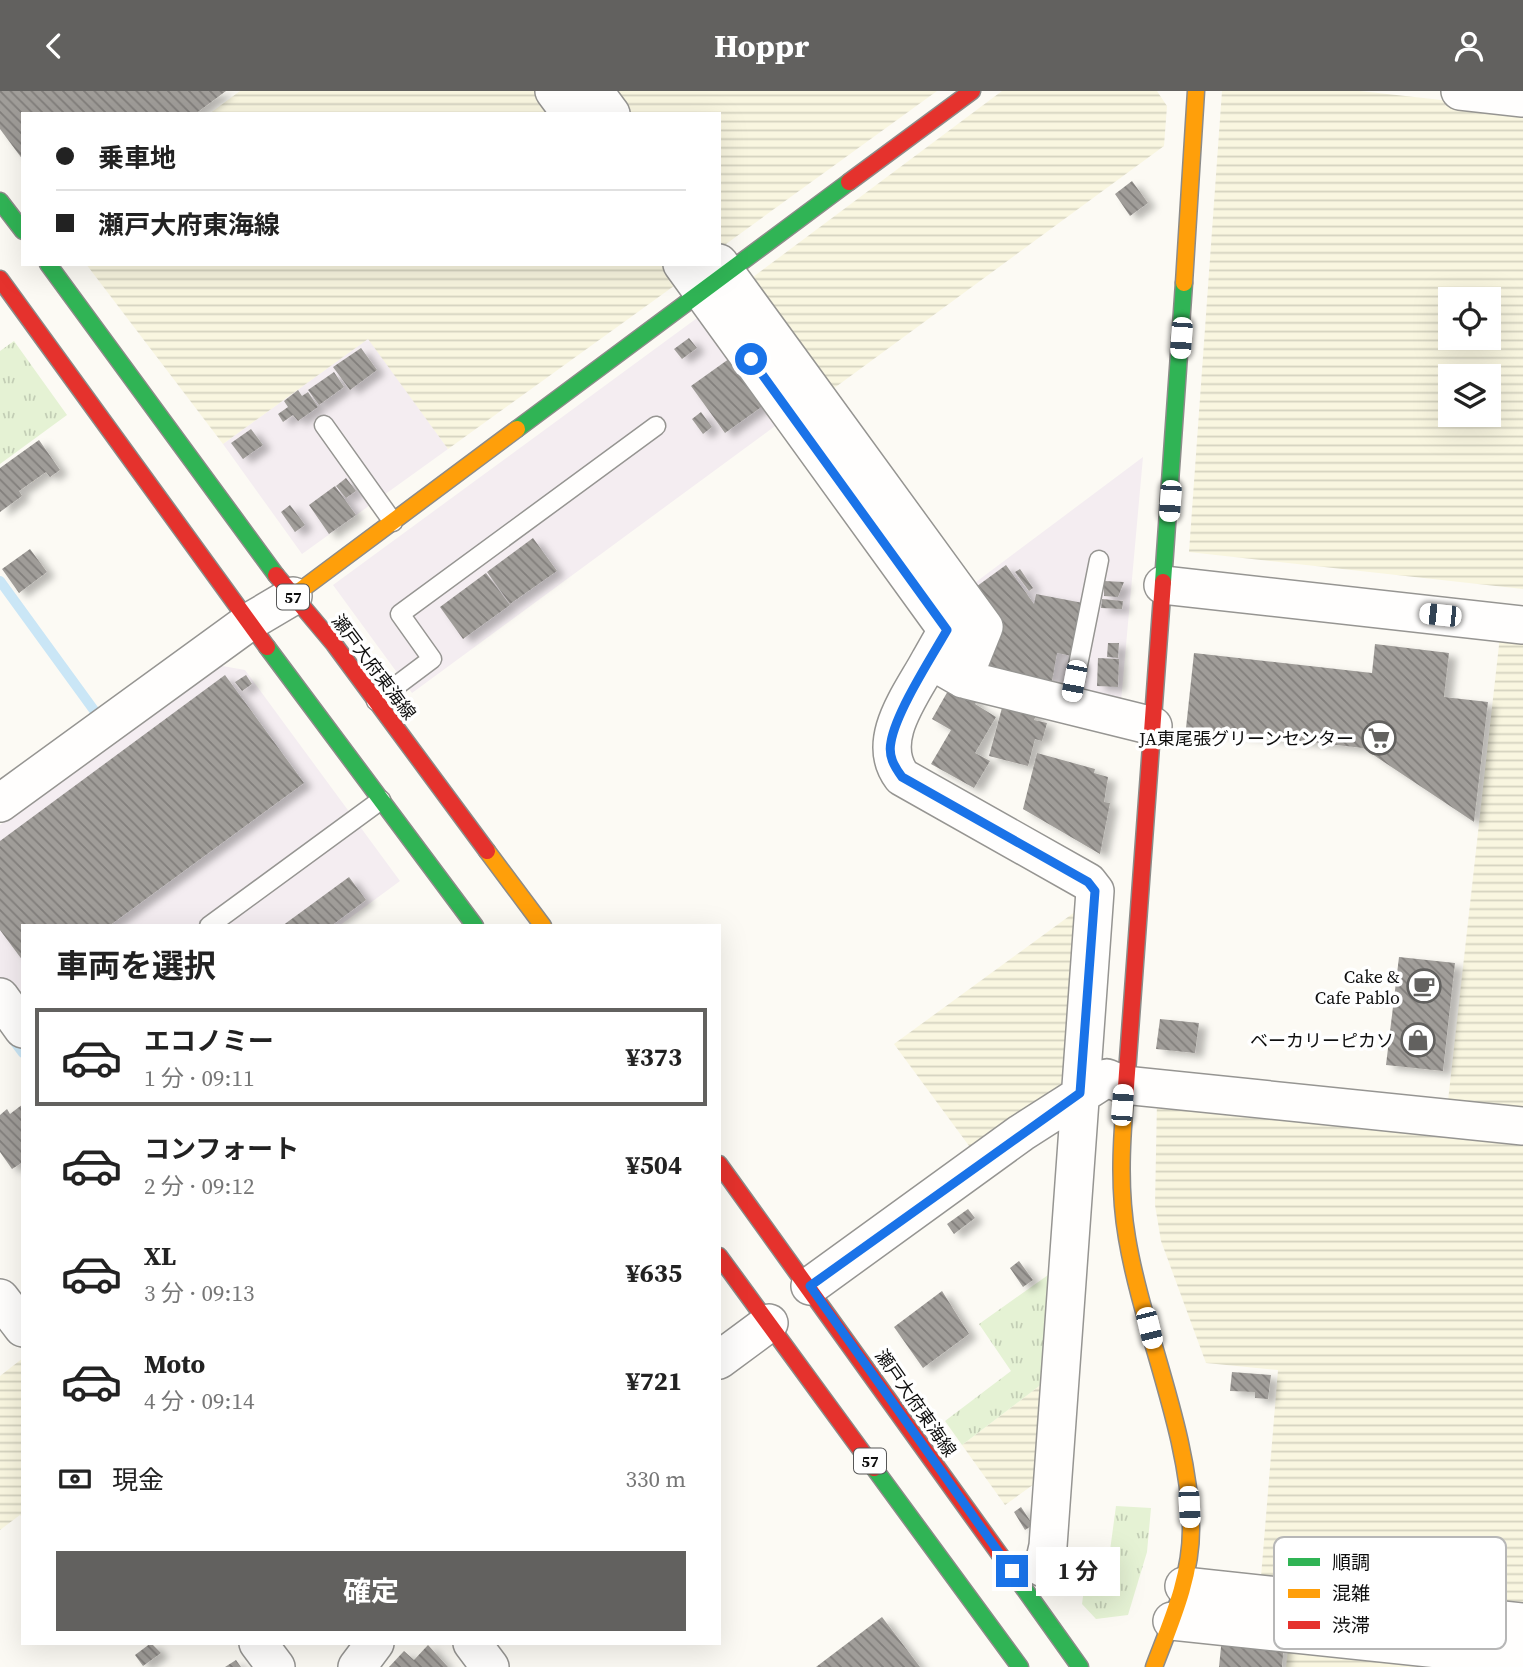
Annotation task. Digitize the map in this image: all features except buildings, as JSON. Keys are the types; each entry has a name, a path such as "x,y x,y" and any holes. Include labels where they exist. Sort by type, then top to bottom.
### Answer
{"main road":[{"path":"721,264 972,91"},
{"path":"1154,1667 1184,1586 1191,1531 1188,1483 1121,1207 1124,1085 1153,726 1196,91"},
{"path":"0,201 21,228"},
{"name":"瀬戸大府東海線","path":"49,266 252,546 376,701 543,924"},
{"path":"293,596 393,522 708,273"},
{"path":"0,279 249,622 474,924"},
{"name":"瀬戸大府東海線","path":"721,1167 810,1286 1080,1667"},
{"name":"57","path":"721,1259 1020,1667"}],"street":[{"path":"554,91 570,112"},
{"path":"594,91 610,112"},
{"path":"1460,91 1523,98"},
{"path":"708,273 947,630 890,743 895,768 902,777 1088,882 1095,891 1048,1546 1043,1568"},
{"path":"708,273 984,628 962,679"},
{"path":"1163,585 1523,625"},
{"path":"0,803 249,622 293,596"},
{"path":"930,660 962,679 1153,726"},
{"path":"0,997 21,1026"},
{"path":"810,1286 1080,1093 1107,1078 1124,1085 1523,1126"},
{"path":"0,1298 21,1325"},
{"path":"721,1359 769,1323"},
{"path":"1184,1586 1274,1596"},
{"path":"1172,1621 1274,1632"},
{"path":"260,1645 276,1667"},
{"path":"357,1667 373,1645"},
{"path":"474,1645 490,1667"},
{"path":"1438,1649 1523,1658"}],"lane":[{"path":"324,425 393,522"},
{"path":"376,701 432,659 400,614 656,426"},
{"path":"1070,705 1099,560"},
{"path":"212,924 381,800"}],"shaded area":[{"path":"240,91 547,91 563,112 212,112"},
{"path":"602,91 937,91 721,248 721,112 618,112"},
{"path":"1002,91 1157,91 1167,106 1164,146 822,397 741,286"},
{"path":"1222,91 1360,91 1523,109 1523,589 1189,552"},
{"path":"88,266 676,266 685,278 448,449 368,339 223,444"},
{"path":"708,310 786,418 412,693 333,585"},
{"path":"369,338 448,449 302,554 223,444"},
{"path":"1143,457 1121,701 980,673 964,591"},
{"path":"1500,636 1523,638 1523,1109 1448,1101"},
{"path":"217,665 245,670 400,881 342,924 21,924 21,1014 0,986 0,825"},
{"path":"1083,906 1066,1089 975,1154 894,1044"},
{"path":"1157,1100 1523,1139 1523,1617 1506,1615 1506,1537 1274,1537 1274,1590 1260,1589 1278,1370 1206,1363 1161,1241 1155,1205"},
{"path":"21,1360 21,1516 0,1530 0,1376"},
{"path":"1051,1377 1044,1477 1005,1505 962,1445"},
{"path":"1288,1649 1367,1649 1523,1667 1286,1667"}],"green space":[{"path":"14,341 67,415 0,464 0,351"},
{"path":"1058,1268 1051,1377 962,1445 945,1421 1011,1371 979,1324"},
{"path":"1116,1506 1151,1508 1147,1552 1128,1615 1096,1619 1082,1604 1088,1559 1109,1558"}],"waterway":[{"path":"0,581 96,713"},
{"path":"11,1037 21,1050"}],"traffic: fast":[{"path":"517,429 849,182"},
{"path":"0,201 21,228"},
{"path":"49,266 276,575"},
{"path":"1163,582 1184,283"},
{"path":"267,647 474,924"},
{"path":"874,1468 1020,1667"},
{"path":"1008,1566 1080,1667"}],"traffic: slow":[{"path":"1184,283 1196,91"},
{"path":"293,596 517,429"},
{"path":"487,851 542,924"},
{"path":"1125,1100 1122,1169 1127,1238 1134,1274 1183,1456 1191,1529 1184,1582 1154,1667"}],"traffic: jam":[{"path":"849,182 972,91"},
{"path":"0,279 267,647"},
{"path":"276,575 334,644 487,851"},
{"path":"1125,1100 1163,582"},
{"path":"721,1167 1008,1566"},
{"path":"721,1259 874,1468"}],"place":[{"name":"JA東尾張グリーンセンター","path":"1379,738"},
{"name":"Cake & Cafe Pablo","path":"1424,986"},
{"name":"ベーカリーピカソ","path":"1418,1040"}],"route":[{"path":"751,359 947,630 896,726 890,743 895,768 902,777 1088,882 1095,891 1080,1093 810,1286 1012,1571"}]}
